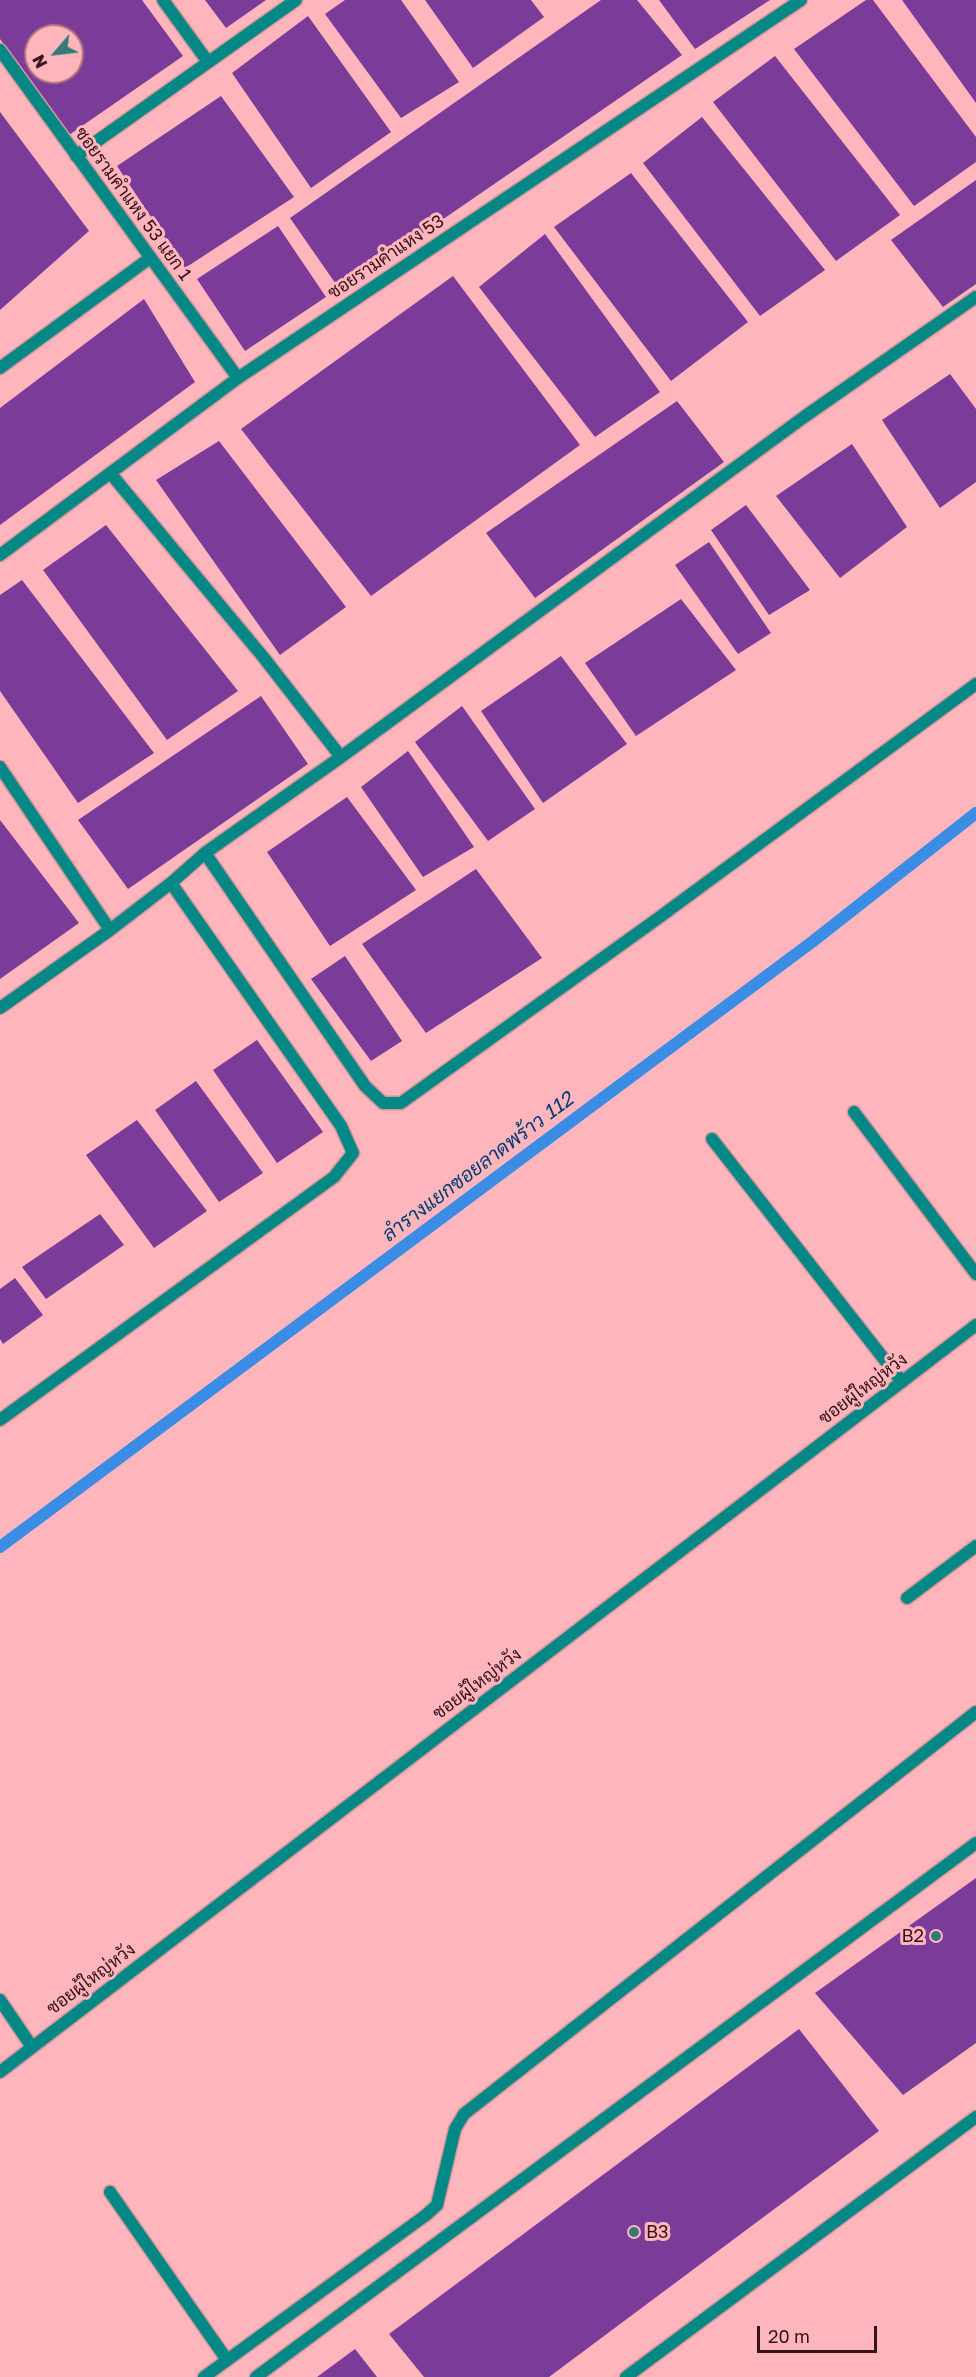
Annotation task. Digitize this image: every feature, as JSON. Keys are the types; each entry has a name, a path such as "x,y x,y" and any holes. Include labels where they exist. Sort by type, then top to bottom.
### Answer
{"street":[{"path":"163,0 208,62"},
{"path":"76,156 296,0"},
{"name":"ซอยรามคำแหง 53","path":"0,555 238,378 801,0"},
{"name":"ซอยรามคำแหง 53 แยก 1","path":"0,50 238,378"},
{"path":"0,368 150,258"},
{"path":"0,1008 110,930 171,883 205,853 341,758 804,417 976,297"},
{"path":"111,474 264,658 341,758"},
{"path":"205,853 365,1086 383,1103 401,1102 667,912 976,684"},
{"path":"0,767 110,930"},
{"path":"0,1420 334,1177 353,1153 341,1126 171,883"},
{"path":"854,1112 976,1274"},
{"path":"712,1139 902,1382"},
{"name":"ซอยผู้ใหญ่หวัง","path":"0,2072 976,1325"},
{"path":"907,1598 976,1546"},
{"path":"204,2377 437,2205 455,2129 464,2114 976,1712"},
{"path":"256,2377 976,1843"},
{"path":"0,2000 32,2047"},
{"path":"626,2377 976,2116"},
{"path":"110,2192 227,2360"}],"building":[{"path":"0,0 142,0 183,56 69,135 32,84 84,84 84,24 24,24 24,72 0,39"},
{"path":"205,0 266,0 226,28"},
{"path":"345,0 401,0 459,82 401,118 325,14"},
{"path":"425,0 531,0 544,17 473,68"},
{"path":"601,0 637,0 682,55 340,290 290,218"},
{"path":"659,0 770,0 695,49"},
{"path":"866,0 873,0 976,137 976,162 914,206 794,49"},
{"path":"902,0 976,0 976,103"},
{"path":"308,16 391,132 311,188 232,73"},
{"path":"775,56 900,215 836,261 713,102"},
{"path":"221,96 294,197 185,268 117,166"},
{"path":"0,112 89,231 0,310"},
{"path":"702,117 825,270 760,316 643,163"},
{"path":"631,173 748,322 671,381 554,227"},
{"path":"976,180 976,284 943,307 891,240"},
{"path":"278,226 326,297 245,351 197,279"},
{"path":"545,234 660,392 595,437 479,287"},
{"path":"453,276 580,445 371,596 241,429"},
{"path":"144,299 195,382 0,525 0,408"},
{"path":"950,374 976,409 976,482 940,508 882,420"},
{"path":"677,401 724,462 535,598 486,533"},
{"path":"219,441 346,607 280,655 156,480"},
{"path":"852,444 907,527 840,578 776,496"},
{"path":"746,505 810,590 769,615 711,530"},
{"path":"106,525 238,691 167,740 43,570"},
{"path":"709,542 771,633 738,654 675,565"},
{"path":"22,580 154,753 78,803 0,691 0,595"},
{"path":"681,599 736,670 636,736 585,663"},
{"path":"561,656 627,744 543,803 481,711"},
{"path":"261,696 308,764 128,889 78,820"},
{"path":"462,706 535,809 488,841 415,742"},
{"path":"408,751 474,847 423,877 361,787"},
{"path":"347,797 416,890 330,946 267,852"},
{"path":"0,820 79,923 0,979"},
{"path":"476,869 542,958 426,1033 362,944"},
{"path":"345,956 402,1041 371,1061 311,979"},
{"path":"257,1040 323,1132 277,1163 213,1070"},
{"path":"196,1081 263,1173 219,1202 155,1110"},
{"path":"137,1120 207,1211 154,1248 86,1155"},
{"path":"100,1214 124,1245 46,1299 22,1267"},
{"path":"15,1278 43,1315 3,1344 0,1339 0,1289"},
{"name":"B2","path":"976,1878 976,2043 903,2095 815,1993"},
{"name":"B3","path":"799,2029 879,2131 549,2377 424,2377 389,2334"},
{"path":"355,2349 377,2377 317,2377"}],"waterway":[{"name":"ลำรางแยกซอยลาดพร้าว 112","path":"0,1547 812,942 976,813"}],"place":[{"name":"B2","path":"936,1936"},
{"name":"B3","path":"634,2232"}]}
